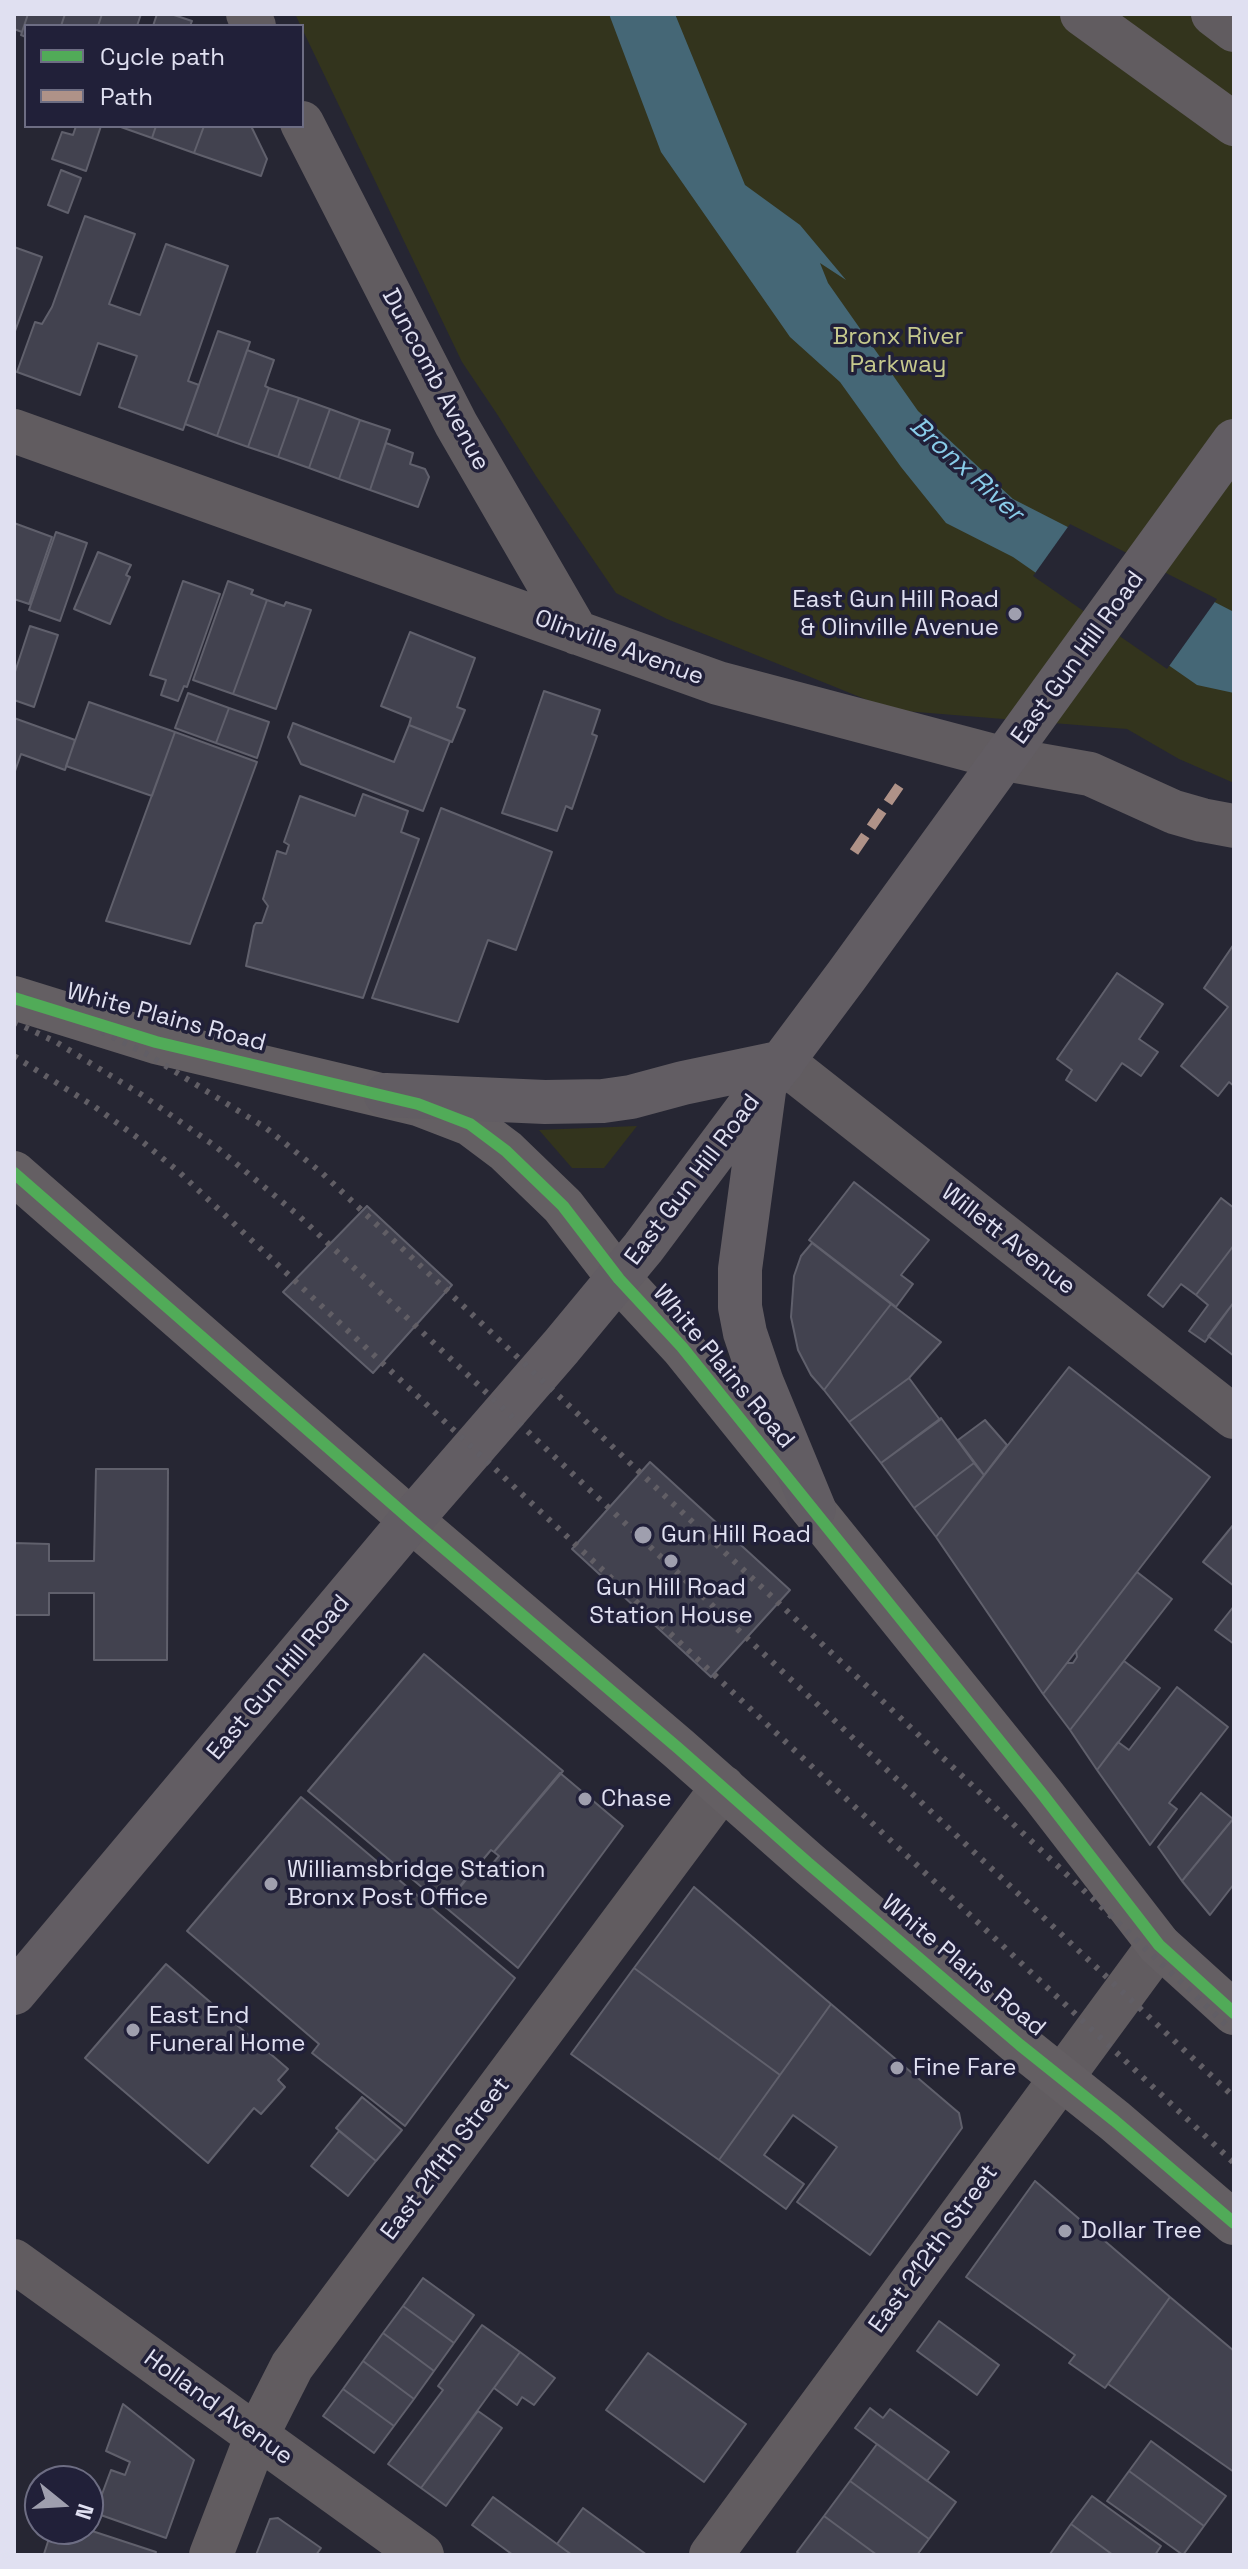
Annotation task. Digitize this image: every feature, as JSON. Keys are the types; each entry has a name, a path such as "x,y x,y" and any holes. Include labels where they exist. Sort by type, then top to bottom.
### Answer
{"main road":[{"name":"East Gun Hill Road","path":"14,1993 411,1520 619,1279 774,1074 1234,441"},
{"name":"White Plains Road","path":"14,998 169,1046 418,1104 470,1124 506,1151 563,1206 619,1279 682,1347 1043,1795 1159,1945 1234,2013"},
{"path":"386,1095 545,1102 603,1101 657,1092 683,1083 774,1074 740,1269 740,1307 745,1333 762,1383 814,1509"},
{"name":"White Plains Road","path":"14,1173 855,1904 1234,2223"}],"street":[{"path":"1082,14 1234,124"},
{"path":"1213,14 1234,30"},
{"name":"Duncomb Avenue","path":"304,127 456,424 577,633"},
{"name":"Olinville Avenue","path":"14,431 718,683 1005,759 1090,774 1174,812 1234,826"},
{"name":"Willett Avenue","path":"774,1074 1234,1417"},
{"name":"East 211th Street","path":"211,2555 257,2435 292,2366 723,1787"},
{"name":"East 212th Street","path":"711,2555 1159,1945"},
{"name":"Holland Avenue","path":"14,2261 422,2555"}],"green space":[{"name":"Bronx River Parkway","path":"295,14 1234,14 1234,783 1179,759 1127,729 892,710 667,619 616,593 462,362 304,33 304,24 300,24"},
{"path":"637,1126 604,1168 572,1168 539,1130"}],"water":[{"name":"Bronx River","path":"609,14 675,14 745,185 800,225 846,280 820,263 828,283 918,411 1013,499 1234,612 1234,693 1197,685 1013,557 946,523 840,382 790,337 661,152"}],"pier":[{"path":"1070,524 1217,599 1167,669 1033,576"}],"building":[{"path":"14,14 28,14 22,32 14,29"},
{"path":"28,14 65,14 62,24 25,24"},
{"path":"65,14 102,14 99,24 62,24"},
{"path":"102,14 141,14 138,24 99,24"},
{"path":"157,14 171,14 192,21 191,24 154,24"},
{"path":"75,128 100,128 86,171 52,159 62,132 73,135"},
{"path":"124,128 155,128 152,138"},
{"path":"155,128 203,128 194,153 152,138"},
{"path":"203,128 252,128 267,159 261,176 194,153"},
{"path":"61,170 81,178 68,213 48,205"},
{"path":"85,216 135,234 109,304 140,315 166,244 228,266 188,381 199,385 183,430 119,407 137,356 98,343 80,395 17,372 35,322 42,324 52,307"},
{"path":"14,247 42,257 14,334"},
{"path":"218,331 250,342 217,436 185,424"},
{"path":"247,350 274,360 265,386 269,388 248,447 217,436"},
{"path":"269,388 299,398 278,457 248,447"},
{"path":"299,398 330,409 309,468 278,457"},
{"path":"330,409 360,420 339,479 309,468"},
{"path":"360,420 390,430 370,490 339,479"},
{"path":"386,443 413,453 410,464 425,469 429,477 418,507 370,490"},
{"path":"14,523 52,537 29,604 14,599"},
{"path":"56,532 87,543 60,621 29,610"},
{"path":"98,552 131,565 126,575 130,577 110,624 74,609"},
{"path":"183,581 220,594 187,687 184,686 178,701 161,695 166,680 150,675"},
{"path":"228,581 253,590 251,594 267,600 233,694 193,680"},
{"path":"267,600 311,610 276,709 233,694"},
{"path":"30,626 58,635 34,707 14,700 14,675"},
{"path":"410,632 475,658 457,707 465,710 452,742 409,725 411,718 381,706"},
{"path":"544,691 600,710 592,734 597,736 572,809 566,806 557,831 502,813"},
{"path":"188,693 229,708 216,743 175,728"},
{"path":"89,702 175,732 152,796 66,766"},
{"path":"229,708 269,722 257,758 216,743"},
{"path":"14,718 75,740 65,770 21,754 14,774"},
{"path":"293,723 394,762 409,725 450,741 423,811 301,764 288,737"},
{"path":"175,732 257,762 190,944 106,921"},
{"path":"363,794 408,811 401,832 419,839 363,998 246,966 254,926 262,923 268,906 263,899 277,851 286,854 289,845 284,842 300,796 355,816"},
{"path":"441,808 552,852 516,950 488,940 458,1022 372,998"},
{"path":"1234,944 1234,1086 1229,1082 1218,1096 1181,1066 1228,1007 1204,988"},
{"path":"1117,973 1163,1004 1139,1039 1158,1052 1141,1076 1122,1063 1096,1101 1066,1080 1072,1070 1057,1059"},
{"path":"854,1182 929,1240 901,1275 913,1284 896,1307 809,1240"},
{"path":"1221,1198 1234,1208 1234,1245 1196,1295 1181,1284 1163,1307 1148,1295"},
{"path":"367,1206 452,1285 373,1373 283,1292"},
{"path":"812,1243 891,1304 824,1390 811,1375 798,1350 791,1317 794,1276 801,1256"},
{"path":"1234,1245 1234,1302 1205,1342 1189,1331 1208,1305 1196,1295"},
{"path":"1234,1302 1234,1356 1208,1336"},
{"path":"891,1304 941,1342 909,1378 849,1422 824,1390"},
{"path":"1069,1367 1210,1477 1043,1694 936,1537"},
{"path":"909,1378 940,1420 881,1463 849,1422"},
{"path":"941,1418 974,1463 914,1508 881,1463"},
{"path":"985,1420 1007,1445 984,1475 958,1440"},
{"name":"Gun Hill Road Station House","path":"650,1462 790,1590 711,1677 572,1549"},
{"path":"974,1463 984,1475 936,1537 914,1508"},
{"path":"96,1469 168,1469 167,1660 94,1660 94,1593 49,1593 49,1615 14,1615 14,1543 49,1544 49,1561 94,1561"},
{"path":"1234,1524 1234,1586 1203,1562"},
{"path":"1137,1572 1172,1599 1070,1730 1043,1694 1067,1663 1073,1663 1077,1657 1076,1651"},
{"path":"1234,1606 1234,1644 1215,1630"},
{"path":"424,1654 563,1771 444,1906 308,1791"},
{"path":"1124,1661 1160,1688 1097,1770 1070,1730"},
{"path":"1177,1687 1228,1727 1169,1803 1177,1809 1150,1845 1097,1770 1118,1742 1129,1750"},
{"path":"560,1773 623,1826 518,1968 444,1906 473,1870 481,1877 499,1856 494,1852"},
{"path":"1201,1793 1233,1819 1182,1881 1158,1847"},
{"path":"301,1797 515,1978 405,2126 312,2053 319,2044 187,1931"},
{"path":"1233,1819 1234,1884 1210,1915 1182,1881"},
{"path":"694,1887 831,2004 780,2075 634,1968"},
{"path":"166,1964 288,2069 278,2080 285,2087 261,2114 254,2108 208,2163 85,2058"},
{"path":"634,1968 780,2075 719,2160 571,2054"},
{"path":"831,2004 959,2113 962,2128 870,2255 797,2202 837,2147 793,2115 764,2155 804,2184 786,2209 719,2160"},
{"path":"362,2097 402,2130 376,2161 336,2128"},
{"path":"339,2131 376,2161 348,2196 311,2166"},
{"path":"1035,2181 1170,2297 1105,2388 1069,2363 1075,2355 966,2277"},
{"path":"423,2278 474,2315 454,2343 403,2306"},
{"path":"1170,2297 1234,2351 1234,2472 1108,2384"},
{"path":"403,2306 454,2343 434,2371 383,2333"},
{"path":"939,2321 999,2365 977,2395 917,2351"},
{"path":"482,2325 520,2352 421,2488 388,2464 443,2390 438,2386"},
{"path":"383,2333 434,2371 414,2399 363,2361"},
{"path":"520,2352 555,2378 534,2405 522,2397 517,2405 494,2388"},
{"path":"648,2353 746,2424 704,2482 606,2410"},
{"path":"363,2361 414,2399 394,2426 343,2389"},
{"path":"343,2389 394,2426 374,2453 323,2416"},
{"path":"123,2404 194,2460 166,2538 104,2516 104,2489 111,2470 125,2475 130,2462 106,2451"},
{"path":"870,2408 883,2418 890,2409 949,2452 927,2481 855,2428"},
{"path":"478,2411 502,2428 446,2506 421,2488"},
{"path":"1151,2441 1226,2496 1204,2526 1129,2471"},
{"path":"877,2444 956,2502 929,2539 850,2481"},
{"path":"1129,2471 1204,2526 1183,2555 1107,2501"},
{"path":"850,2481 929,2539 917,2555 877,2555 824,2516"},
{"path":"1092,2496 1161,2546 1155,2555 1113,2555 1071,2524"},
{"path":"493,2497 572,2555 513,2555 472,2525"},
{"path":"583,2508 647,2555 572,2555 557,2544"},
{"path":"824,2516 877,2555 801,2555 797,2552"},
{"path":"278,2518 321,2548 316,2555 256,2555 270,2519"},
{"path":"1071,2524 1113,2555 1050,2554"},
{"path":"104,2535 156,2552 155,2555 44,2554 47,2545 104,2545"}],"railway":[{"path":"14,992 145,1053 266,1128 322,1173 1234,2032"},
{"path":"14,1022 56,1042 142,1095 215,1146 298,1215 1234,2097"},
{"path":"14,1056 95,1107 179,1172 1234,2163"}],"marked path":[{"path":"854,852 902,782"}],"cycle path":[{"path":"14,998 156,1042 418,1104 470,1124 506,1151 563,1206 619,1279 682,1347 1043,1795 1159,1945 1234,2013"},
{"path":"14,1173 808,1863 1234,2223"}],"place":[{"name":"East Gun Hill Road & Olinville Avenue","path":"1015,614"},
{"name":"Gun Hill Road","path":"643,1535"},
{"name":"Gun Hill Road Station House","path":"671,1561"},
{"name":"Chase","path":"585,1799"},
{"name":"Williamsbridge Station Bronx Post Office","path":"271,1884"},
{"name":"East End Funeral Home","path":"133,2030"},
{"name":"Fine Fare","path":"897,2068"},
{"name":"Dollar Tree","path":"1065,2231"}]}
